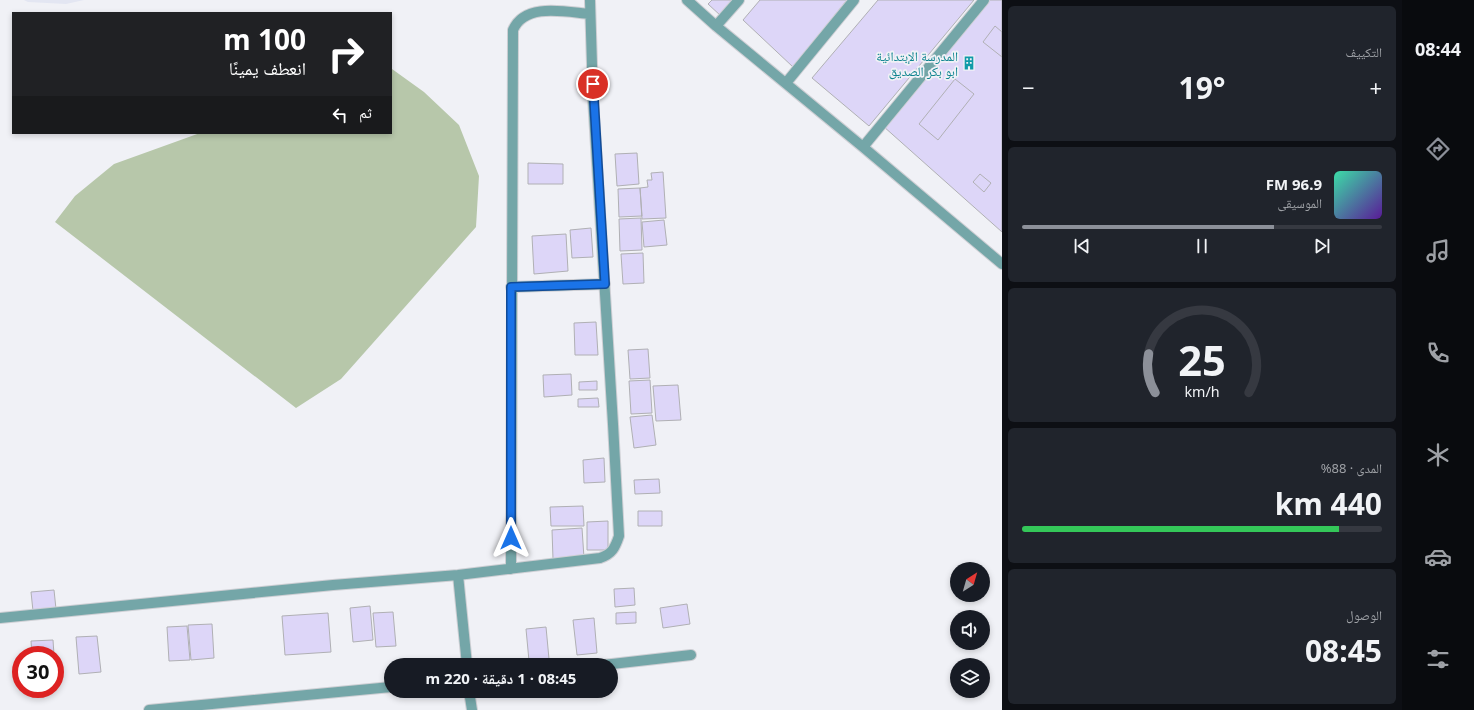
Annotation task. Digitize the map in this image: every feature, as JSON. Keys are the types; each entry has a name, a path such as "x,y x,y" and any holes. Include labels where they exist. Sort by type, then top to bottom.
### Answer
{"street":[{"path":"0,618 333,585 458,576 600,558 610,554 619,536 593,98 590,0"},
{"path":"688,0 716,26 1002,264"},
{"path":"716,26 739,0"},
{"path":"786,83 854,0"},
{"path":"863,147 984,0"},
{"path":"511,569 513,30 520,18 529,14 544,11 590,14"},
{"path":"511,287 605,284"},
{"path":"458,576 466,658"},
{"path":"618,663 691,655"},
{"path":"149,710 384,688"},
{"path":"470,698 472,710"}],"shaded area":[{"path":"24,0 84,0 66,4 28,2"}],"green space":[{"path":"392,69 424,92 459,125 479,176 476,227 341,379 296,408 55,222 75,196 114,164 197,134 392,134"}],"building":[{"path":"712,0 737,0 721,16 708,4"},
{"path":"760,0 847,0 793,67 743,20"},
{"path":"878,0 974,0 869,126 812,78"},
{"name":"المدرسة الإبتدائية ابو بكر الصديق","path":"989,0 1002,0 1002,232 883,126"},
{"path":"995,26 1002,32 1002,57 983,42"},
{"path":"955,79 974,94 938,140 919,124"},
{"path":"637,153 639,184 617,186 615,154"},
{"path":"528,163 563,164 563,184 528,184"},
{"path":"663,172 666,218 642,219 640,188 648,187 647,180 652,180 651,173"},
{"path":"980,174 991,183 984,192 973,182"},
{"path":"640,188 642,216 619,217 618,189"},
{"path":"641,218 642,250 620,251 619,219"},
{"path":"664,220 667,245 644,247 642,222"},
{"path":"591,228 593,257 572,258 570,230"},
{"path":"566,234 568,271 534,274 532,236"},
{"path":"643,253 644,283 623,284 621,254"},
{"path":"596,322 598,355 575,355 574,323"},
{"path":"648,349 650,378 630,379 628,350"},
{"path":"571,374 572,395 544,397 543,375"},
{"path":"650,380 652,413 631,414 629,381"},
{"path":"597,381 597,390 579,390 579,382"},
{"path":"678,385 681,420 656,421 653,386"},
{"path":"598,398 599,407 578,407 578,399"},
{"path":"652,415 656,445 634,448 630,417"},
{"path":"604,458 605,482 584,483 583,460"},
{"path":"659,479 660,493 635,494 634,480"},
{"path":"583,506 584,526 551,526 550,507"},
{"path":"638,511 662,511 662,526 638,526"},
{"path":"608,521 608,550 587,550 587,522"},
{"path":"582,528 584,558 553,559 552,530"},
{"path":"634,588 635,605 615,607 614,589"},
{"path":"54,590 56,609 33,611 31,592"},
{"path":"687,604 690,624 663,628 660,608"},
{"path":"370,606 373,640 353,642 350,608"},
{"path":"393,612 396,646 376,647 373,613"},
{"path":"636,612 636,623 616,624 616,613"},
{"path":"328,613 331,652 285,655 282,616"},
{"path":"594,618 597,653 577,655 573,620"},
{"path":"212,624 214,658 191,660 188,625"},
{"path":"187,626 190,660 169,661 167,627"},
{"path":"546,627 549,658 529,658 526,629"},
{"path":"97,636 101,672 79,674 76,637"},
{"path":"53,640 53,646 31,646 31,641"}],"place":[{"name":"المدرسة الإبتدائية ابو بكر الصديق","path":"969,63"}],"route":[{"path":"511,538 511,287 605,284 593,84"}]}
